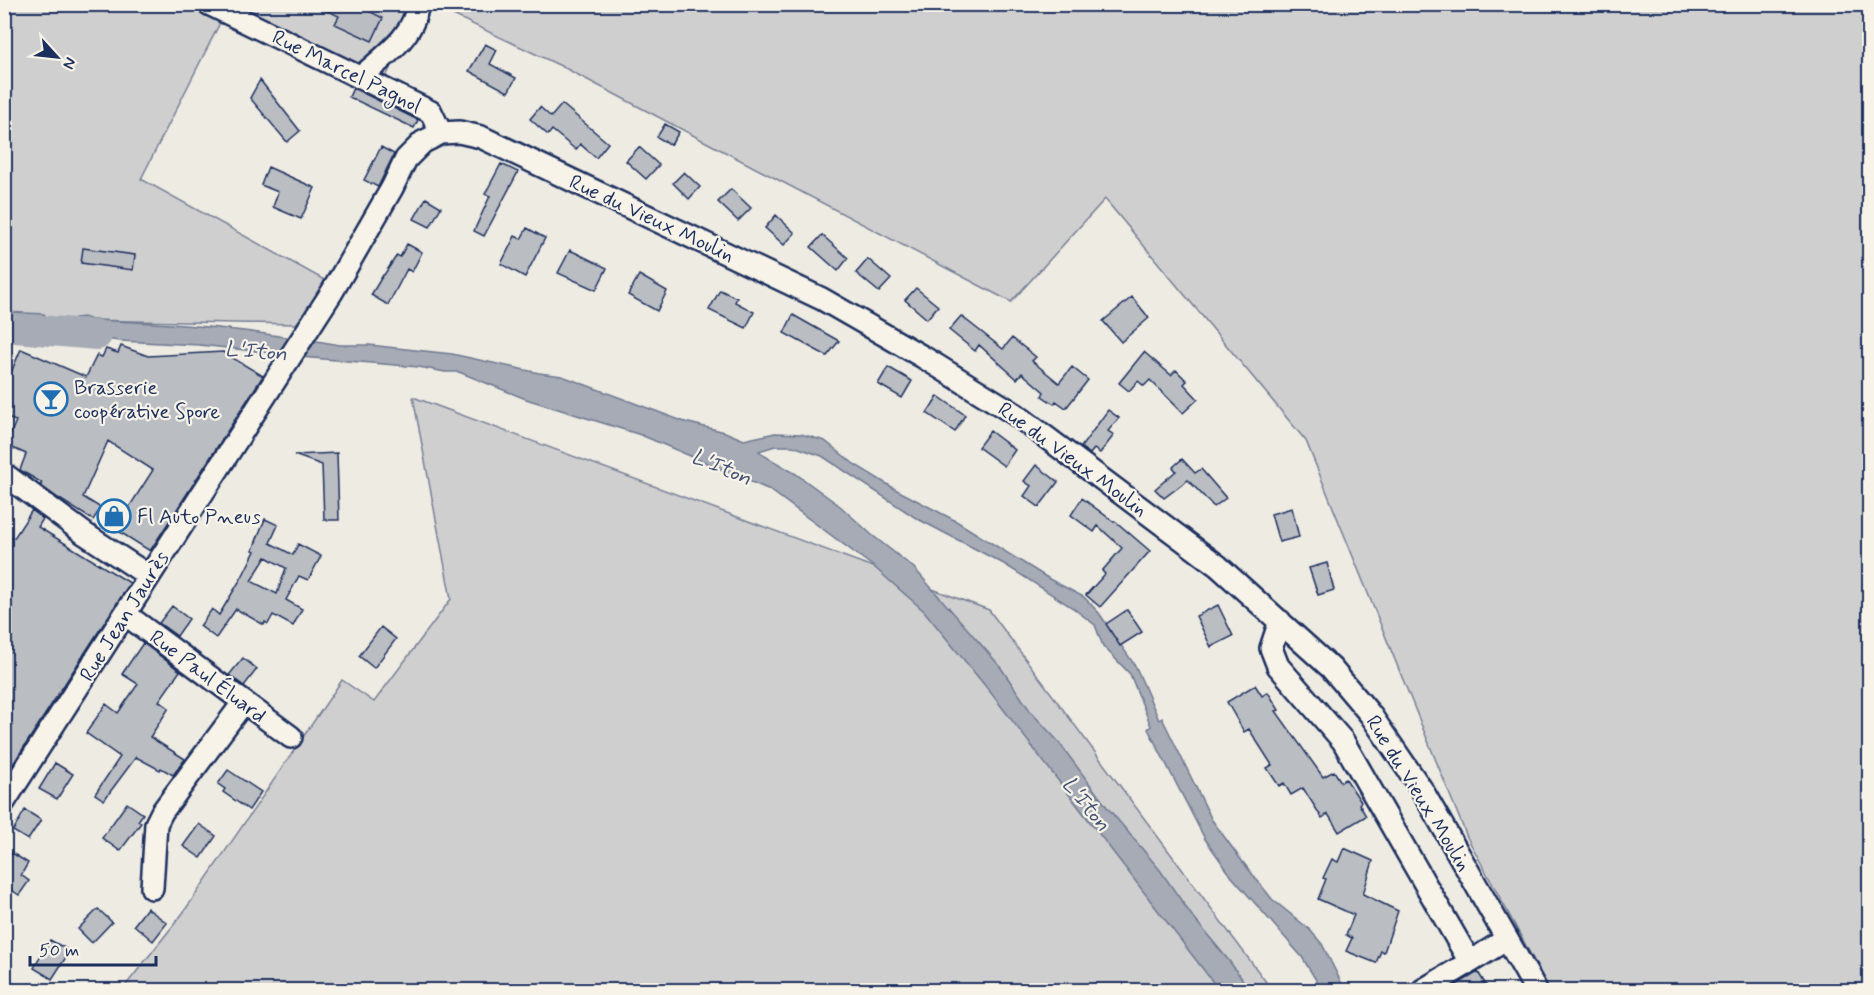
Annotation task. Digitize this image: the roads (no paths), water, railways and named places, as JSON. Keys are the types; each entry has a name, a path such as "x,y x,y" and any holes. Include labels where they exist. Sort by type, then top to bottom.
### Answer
{"street":[{"name":"Rue Marcel Pagnol","path":"209,4 431,112 441,133"},
{"path":"360,78 400,40 414,23 417,4"},
{"name":"Rue du Vieux Moulin","path":"441,133 459,132 481,137 822,299 923,357 1015,414 1218,566 1331,668 1370,714 1422,790 1536,990"},
{"name":"Rue Jean Jaurès","path":"4,802 288,363 332,292 392,188 406,159 423,142 441,133"},
{"path":"4,474 85,534 149,576"},
{"name":"Rue Paul Éluard","path":"125,614 291,737"},
{"path":"1280,621 1271,648 1278,666 1343,741 1470,962"},
{"path":"152,888 156,824 162,812 243,703"},
{"path":"1423,990 1507,939"}],"water":[{"path":"4,312 44,314 47,319 73,323 75,318 84,317 92,320 222,328 299,340 291,355 200,345 120,341 65,334 46,329 5,327"},
{"path":"311,340 340,345 369,345 452,354 562,376 685,422 725,432 744,440 775,433 801,434 825,441 854,464 895,489 956,521 1051,580 1084,597 1099,613 1136,667 1159,720 1162,718 1212,820 1272,899 1309,929 1322,944 1345,990 1322,990 1302,957 1232,877 1205,839 1148,729 1151,726 1130,674 1103,646 1095,625 1073,608 1004,564 916,518 822,456 793,446 775,446 759,451 840,506 914,568 999,665 1031,712 1057,740 1107,807 1160,870 1192,916 1250,990 1219,990 991,693 924,611 874,567 770,490 641,435 526,399 459,372 301,357"}],"waterway":[{"name":"L'Iton","path":"4,327 97,335"}],"place":[{"name":"Brasserie coopérative Spore","path":"51,399"},
{"name":"Fl Auto Pneus","path":"114,516"}]}
